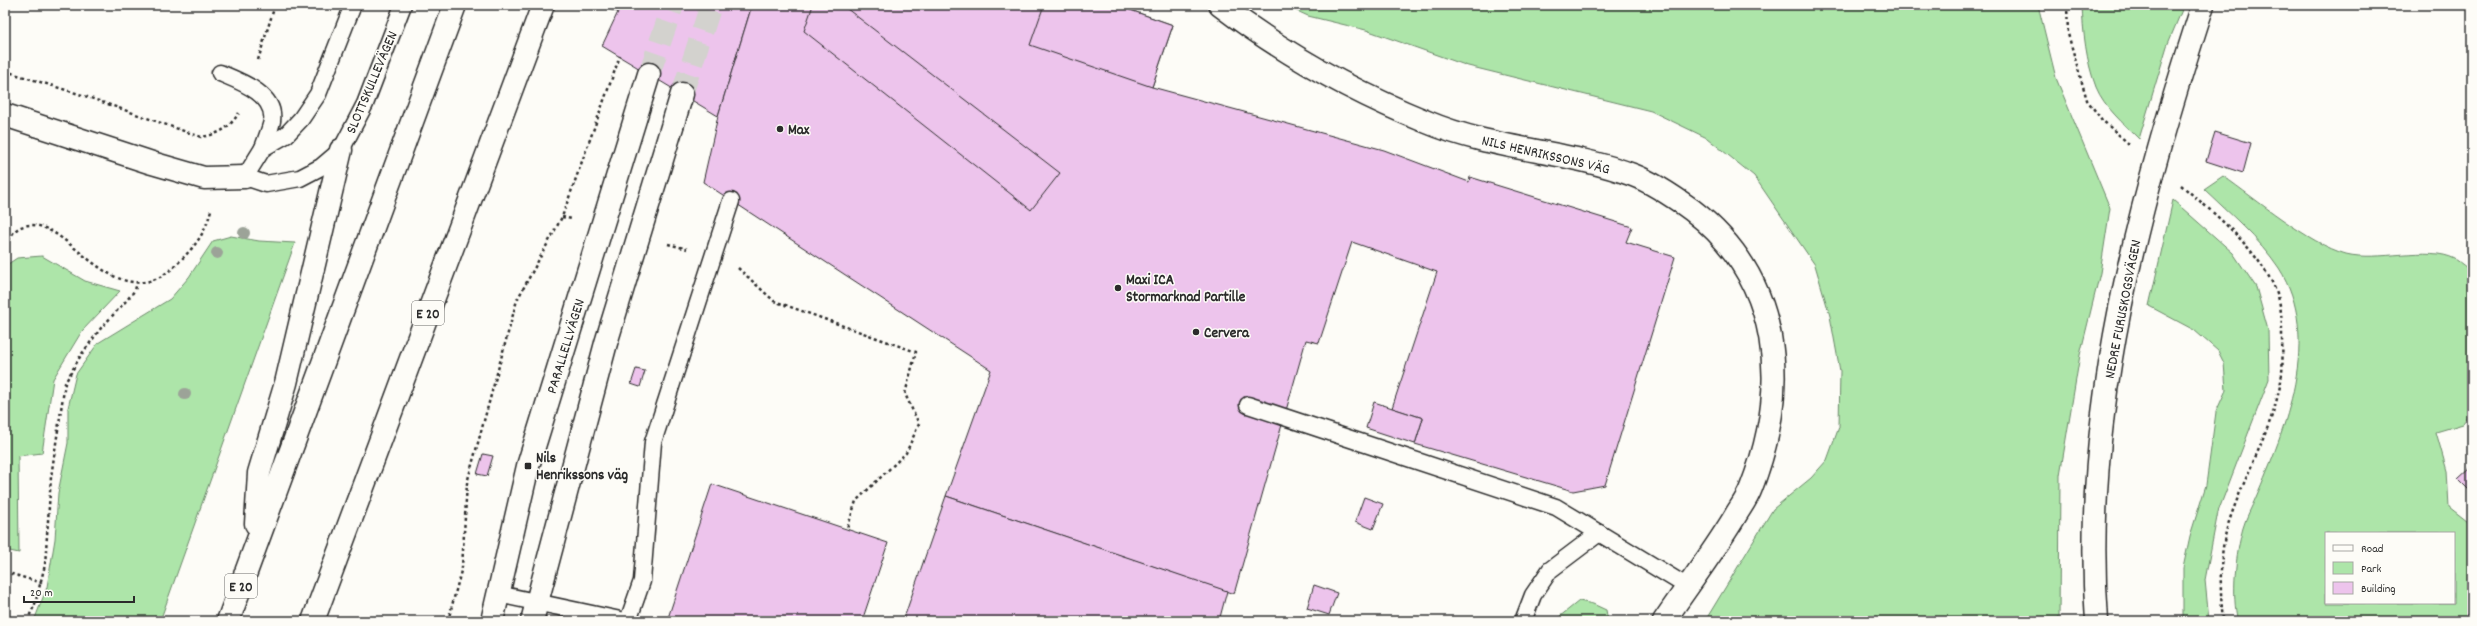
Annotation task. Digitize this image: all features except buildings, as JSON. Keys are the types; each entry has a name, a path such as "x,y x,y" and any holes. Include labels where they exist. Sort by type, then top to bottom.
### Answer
{"main road":[{"name":"E 20","path":"228,621 456,5"},
{"name":"E 20","path":"313,621 543,5"},
{"name":"NILS HENRIKSSONS VÄG","path":"1220,5 1300,60 1428,123 1492,143 1594,162 1636,176 1674,196 1709,224 1740,261 1762,301 1774,354 1775,396 1767,443 1750,491 1723,536 1664,621"},
{"name":"NEDRE FURUSKOGSVÄGEN","path":"2097,621 2094,536 2097,470 2105,399 2121,304 2146,196 2174,94 2203,5"},
{"name":"PARALLELLVÄGEN","path":"492,621 528,466 649,74"},
{"path":"535,612 604,351 682,94"},
{"name":"SLOTTSKULLEVÄGEN","path":"5,115 152,163 204,178 245,177"},
{"path":"254,551 259,472 286,383 341,150"}],"lane":[{"path":"263,148 286,135 301,119 318,94 353,5"},
{"name":"SLOTTSKULLEVÄGEN","path":"245,177 266,184 300,178 321,167 341,150 365,104 403,5"},
{"path":"220,73 251,88 266,99 271,110 272,120 263,148 245,177"},
{"path":"498,594 535,612 627,621 642,581 653,442 731,201"},
{"path":"1248,405 1556,507 1688,587"},
{"path":"1523,621 1533,595 1550,570 1599,533"}],"path":[{"path":"5,71 82,95 201,137 217,135 229,128 240,112 251,88 276,5"},
{"path":"2067,5 2068,34 2087,100 2102,120 2132,147"},
{"path":"448,621 462,567 467,484 484,415 517,300 562,217 620,56"},
{"path":"2181,185 2225,223 2251,252 2274,285 2282,317 2281,384 2274,410 2240,489 2227,530 2220,580 2223,621"},
{"path":"5,245 17,229 27,225 40,227 68,242 107,273 125,281 136,283 154,280 172,269 206,229 211,210"},
{"path":"562,217 601,226"},
{"path":"638,236 713,257 735,266 774,301 916,352 905,394 920,424 906,452 856,501 847,529"},
{"path":"27,621 42,583 49,528 52,477 66,383 81,355 101,328 135,290 136,283"},
{"path":"5,572 42,583"}],"green space":[{"path":"1284,5 2038,5 2056,78 2110,208 2100,273 2080,355 2060,475 2059,621 1705,621 1773,509 1811,478 1827,460 1839,427 1840,371 1830,316 1815,265 1754,176 1707,138 1651,111 1468,66 1366,30 1308,16"},
{"path":"2082,5 2184,5 2167,46 2139,139 2109,108 2096,87 2086,46"},
{"path":"2223,176 2283,220 2331,249 2346,254 2359,256 2417,253 2444,255 2455,259 2472,272 2472,412 2463,424 2436,432 2447,471 2449,507 2472,525 2472,621 2238,621 2235,599 2235,574 2240,538 2278,443 2288,413 2295,383 2299,353 2298,323 2292,295 2279,268 2271,257 2234,217 2204,189"},
{"path":"2173,200 2233,253 2256,287 2268,330 2269,379 2218,512 2205,580 2209,621 2183,621 2183,568 2190,536 2206,485 2216,412 2226,390 2224,363 2218,351 2194,330 2149,306"},
{"path":"231,236 259,241 295,243 160,621 34,621 47,587 55,539 58,493 68,443 68,408 76,374 98,343 170,299 189,277 213,241"},
{"path":"42,256 85,281 120,291 82,331 53,379 42,453 18,456 19,553 5,550 5,266 17,258"},
{"path":"1579,601 1593,604 1606,610 1608,621 1554,621"}],"tunnel":[{"path":"649,74 673,5"},
{"path":"682,94 711,5"}],"place":[{"name":"Max","path":"780,129"},
{"name":"Maxi ICA Stormarknad Partille","path":"1118,288"},
{"name":"Cervera","path":"1196,332"},
{"name":"Nils Henrikssons väg","path":"528,466"}]}
